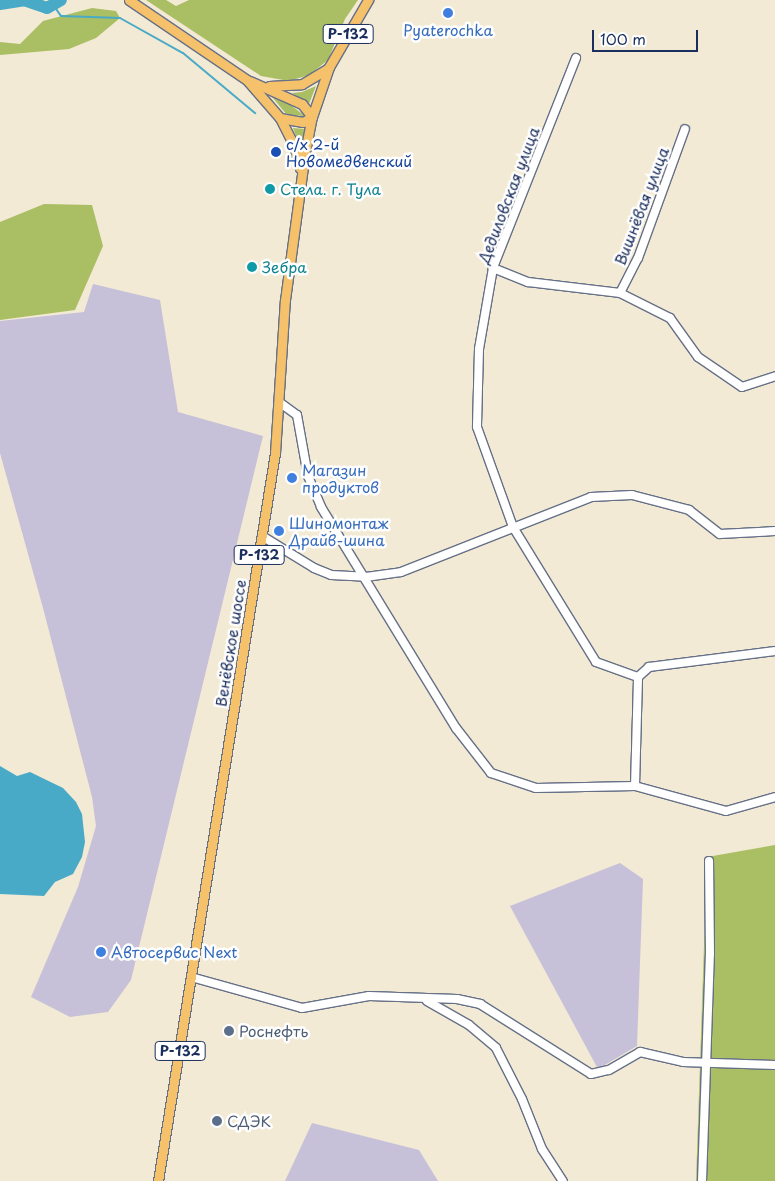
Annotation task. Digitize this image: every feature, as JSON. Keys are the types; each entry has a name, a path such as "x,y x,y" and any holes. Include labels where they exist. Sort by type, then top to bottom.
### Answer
{"main road":[{"path":"129,0 247,80 280,118 298,155 301,188"},
{"name":"Венёвское шоссе","path":"158,1181 275,453 285,300 312,117 329,67 368,0"},
{"path":"262,85 294,86 310,80 329,67"},
{"path":"247,80 302,104 312,117 302,122 280,118"}],"street":[{"name":"Дедиловская улица","path":"576,58 493,268 480,349 477,427 513,527 596,662 638,678"},
{"name":"Вишнёвая улица","path":"620,293 638,258 685,129"},
{"path":"493,268 528,282 620,293 670,318 698,357 742,387 775,376"},
{"path":"279,402 297,415 308,476 321,507 366,577 456,728 491,773 536,788 635,786 726,811 775,797"},
{"path":"262,536 314,568 331,575 366,577 401,572 591,498 632,495 689,510 720,534 775,531"},
{"path":"635,786 638,678 649,667 775,652"},
{"path":"702,1181 710,954 709,861"},
{"path":"190,977 302,1008 369,996 480,1004 591,1074 609,1070 640,1052 682,1062 775,1065"},
{"path":"423,999 469,1025 496,1048 522,1099 542,1149 563,1181"}],"shaded area":[{"path":"93,284 160,300 178,412 263,436 131,980 108,1012 70,1017 31,997 78,887 96,826 92,797 0,453 0,321 84,312"},
{"path":"620,863 643,879 637,1046 598,1069 510,906"},
{"path":"312,1123 419,1150 438,1181 285,1181"}],"green space":[{"path":"146,0 166,0 176,6 189,0 358,0 345,19 328,60 309,75 289,81 261,76"},
{"path":"92,8 116,11 120,18 96,38 69,49 0,55 0,42 20,44 43,21"},
{"path":"316,86 309,104 292,93 302,92"},
{"path":"268,92 284,100 305,116 287,115"},
{"path":"293,128 305,129 303,148 301,149"},
{"path":"44,204 92,205 103,246 75,310 0,320 0,222"},
{"path":"775,845 775,1181 696,1181 707,857"}],"water":[{"path":"0,766 17,776 30,772 63,788 76,802 82,814 85,842 82,857 73,874 55,882 44,896 0,894"}],"waterway":[{"path":"0,4 24,0 47,8 61,0"},
{"path":"54,6 61,16 120,18 183,53 255,113"}],"place":[{"name":"Pyaterochka","path":"448,13"},
{"name":"с/х 2-й Новомедвенский","path":"276,152"},
{"name":"Стела. г. Тула","path":"270,189"},
{"name":"Зебра","path":"252,267"},
{"name":"Магазин продуктов","path":"292,478"},
{"name":"Шиномонтаж Драйв-шина","path":"279,531"},
{"name":"Автосервис Next","path":"101,952"},
{"name":"Роснефть","path":"229,1031"},
{"name":"СДЭК","path":"217,1121"}]}
